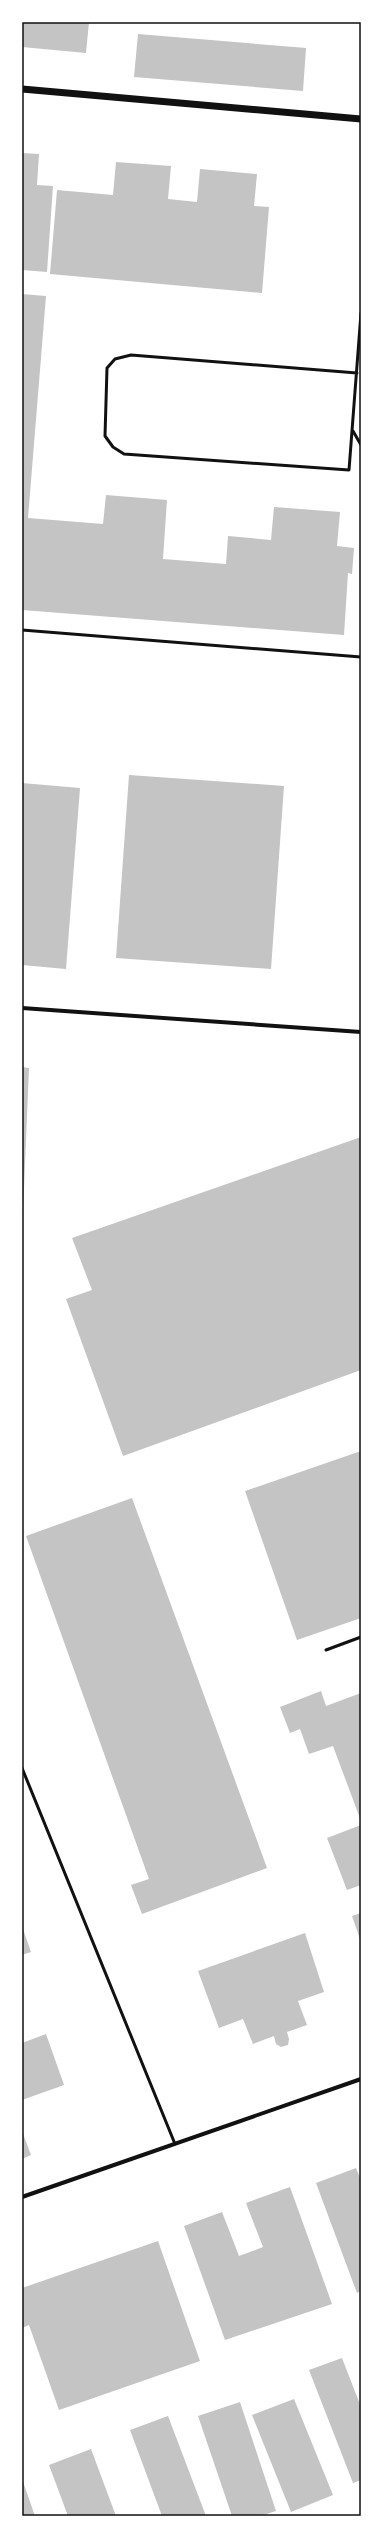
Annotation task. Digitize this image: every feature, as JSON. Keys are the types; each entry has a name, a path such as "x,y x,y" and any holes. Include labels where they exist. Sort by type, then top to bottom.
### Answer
{"street":[{"path":"22,90 361,118"},
{"path":"22,1008 361,1032"},
{"path":"22,2198 361,2079"}],"lane":[{"path":"356,373 131,355 115,359 107,368 105,436 113,447 124,454 349,470 361,313"},
{"path":"352,430 361,445"},
{"path":"22,630 361,657"},
{"path":"326,1650 361,1637"},
{"path":"22,1768 175,2144"}],"building":[{"path":"22,22 89,22 86,53 22,47"},
{"path":"138,34 306,48 303,91 134,77"},
{"path":"22,153 39,154 37,185 53,186 47,272 22,270"},
{"path":"116,162 171,166 168,199 197,202 200,169 257,174 254,206 269,207 262,293 50,274 57,190 113,195"},
{"path":"22,294 46,296 28,518 103,524 106,495 167,500 163,559 226,564 228,536 271,540 274,507 340,512 337,546 354,548 352,574 348,573 344,635 22,610"},
{"path":"129,775 284,786 271,969 116,958"},
{"path":"22,783 80,788 66,969 22,965"},
{"path":"22,1067 29,1068 23,1212 22,1212"},
{"path":"361,1137 361,1370 123,1456 66,1299 92,1290 72,1238"},
{"path":"361,1451 361,1618 297,1640 245,1491"},
{"path":"132,1498 267,1868 142,1914 131,1885 149,1879 26,1536"},
{"path":"321,1691 326,1706 361,1693 361,1821 333,1746 309,1754 300,1729 290,1733 280,1707"},
{"path":"361,1825 361,1885 347,1890 327,1838"},
{"path":"361,1913 361,1942 352,1916"},
{"path":"22,1926 31,1952 22,1955"},
{"path":"305,1933 324,1992 298,2001 307,2025 287,2032 289,2039 288,2045 281,2047 276,2044 274,2036 253,2044 243,2019 219,2028 198,1971"},
{"path":"46,2034 64,2085 22,2100 22,2043"},
{"path":"22,2131 31,2155 22,2159"},
{"path":"356,2168 361,2180 361,2291 357,2293 316,2183"},
{"path":"290,2187 332,2304 225,2340 184,2226 222,2212 239,2256 263,2247 246,2203"},
{"path":"158,2241 200,2361 59,2410 29,2325 22,2328 22,2288"},
{"path":"342,2358 361,2407 361,2480 353,2483 309,2370"},
{"path":"294,2399 333,2495 291,2512 252,2415"},
{"path":"240,2402 276,2511 260,2516 232,2516 198,2416"},
{"path":"168,2416 206,2516 162,2516 130,2430"},
{"path":"91,2449 116,2516 68,2516 49,2465"},
{"path":"22,2479 35,2516 22,2516"}]}
